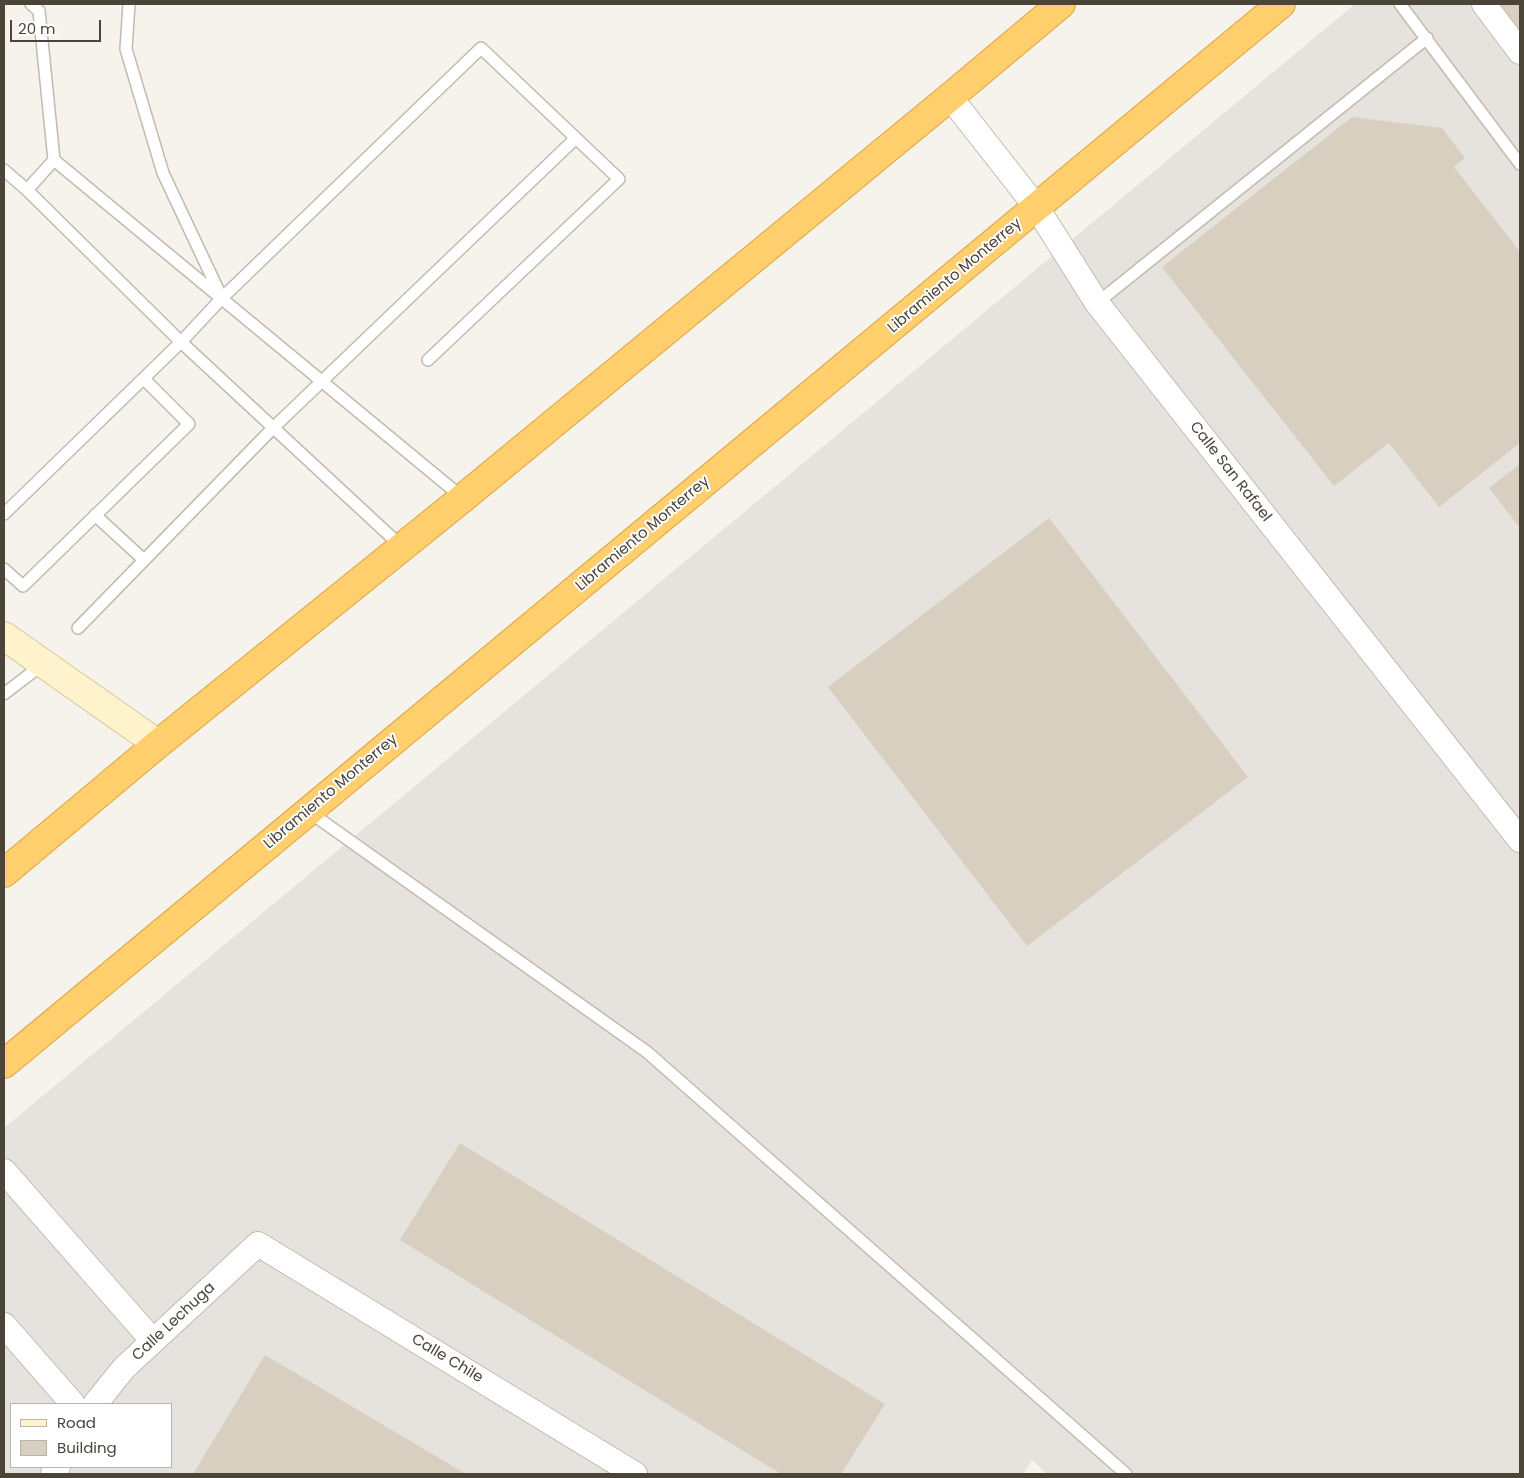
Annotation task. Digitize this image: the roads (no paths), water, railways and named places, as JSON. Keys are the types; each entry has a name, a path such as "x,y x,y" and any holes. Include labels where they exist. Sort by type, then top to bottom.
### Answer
{"highway":[{"path":"4,873 158,744 402,548 1061,4"},
{"name":"Libramiento Monterrey","path":"4,1064 1281,4"}],"street":[{"path":"1484,4 1520,52"},
{"name":"Calle San Rafael","path":"950,97 1037,208 1097,303 1520,840"},
{"path":"4,638 158,744"},
{"path":"4,1171 153,1341"},
{"name":"Calle Lechuga","path":"96,1403 124,1368 258,1244"},
{"name":"Calle Chile","path":"258,1244 636,1474"},
{"path":"4,1326 72,1403"}],"lane":[{"path":"129,4 126,49 163,173 222,298"},
{"path":"1400,4 1520,164"},
{"path":"36,6 54,160 463,498"},
{"path":"1097,303 1427,38"},
{"path":"4,514 144,379 222,298 481,48 619,179 428,360"},
{"path":"78,628 273,428 576,138"},
{"path":"27,190 54,160"},
{"path":"4,170 27,190 181,342 402,548"},
{"path":"4,569 23,586 189,424 144,379"},
{"path":"95,516 144,560"},
{"path":"4,694 43,664"},
{"path":"308,811 647,1052 1126,1474"}]}
